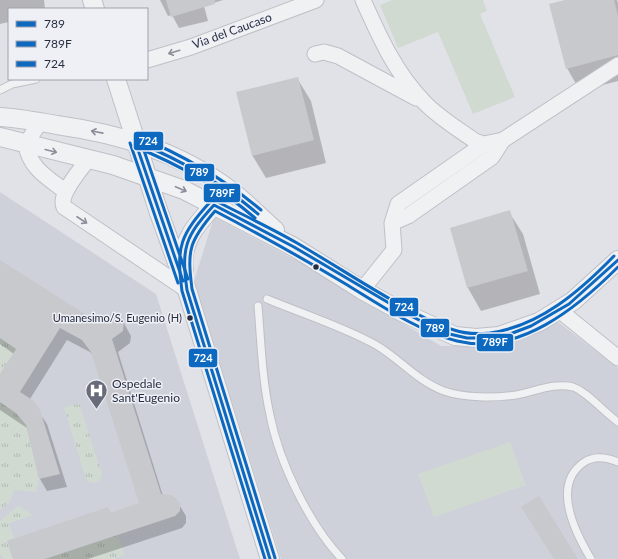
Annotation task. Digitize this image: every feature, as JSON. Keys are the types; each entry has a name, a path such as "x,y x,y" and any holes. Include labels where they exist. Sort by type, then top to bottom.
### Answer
{"street":[{"name":"Via del Caucaso","path":"148,60 190,47 316,0"},
{"path":"363,0 377,33 400,72 424,103"},
{"path":"315,54 324,52 338,56 424,103 475,141 484,144"},
{"path":"362,290 394,250 392,223 398,204 484,144 503,140 618,65"},
{"path":"116,80 135,141 186,290 270,559"},
{"path":"0,117 103,133 135,141 191,165 237,195 294,247"},
{"path":"40,122 26,144 28,157 33,165 65,191"},
{"path":"0,137 88,159 147,176 184,190 294,247 362,290 444,332 468,338 485,338 512,333 539,322 560,310 588,289 618,260"},
{"path":"392,223 408,216 492,157 503,140"},
{"path":"88,159 65,191 62,203 68,211 186,290"},
{"path":"186,290 182,261 185,244 194,228 214,205"},
{"path":"560,310 618,358"}],"lane":[{"path":"0,90 12,84 31,80"},
{"path":"267,299 362,338 391,355 422,381 445,391 472,395 507,395 556,386 572,387 586,395 601,410 618,422"},
{"path":"258,306 265,389 274,430 289,471 306,506 325,537 342,559"},
{"path":"591,559 579,536 570,512 568,488 574,471 586,461 602,457 618,462"}],"shaded area":[{"name":"Ospedale Sant'Eugenio","path":"0,192 156,294 240,559 0,559"},
{"path":"214,217 305,265 441,346 498,345 558,322 618,368 618,559 281,559 194,281"}],"green space":[{"path":"392,0 483,0 487,11 480,14 515,97 473,114 438,32 398,48 380,5"},
{"path":"0,338 16,349 0,374"},
{"path":"0,402 16,413 26,425 39,479 36,492 14,490 10,502 0,510"},
{"path":"79,403 102,474 100,480 93,483 86,479 64,408"},
{"path":"510,442 526,485 434,517 418,474"},
{"path":"18,506 33,515 9,523 14,538 7,541 13,559 4,559 0,554 0,521"},
{"path":"117,535 125,555 114,559 45,559"}],"building":[{"path":"166,0 215,0 215,4 171,17"},
{"path":"565,0 614,0 618,16 618,55 566,69 549,4"},
{"path":"298,77 314,140 252,156 236,92"},
{"path":"510,210 528,271 467,288 450,228"},
{"path":"0,260 99,323 111,314 118,315 124,320 123,331 112,339 161,494 172,495 180,503 180,511 175,516 45,559 13,559 7,541 108,507 110,513 139,503 91,352 82,340 60,328 20,392 34,401 40,410 60,474 39,479 26,425 16,413 0,402 0,374 16,349 0,338"},
{"path":"539,496 578,559 554,559 521,507"}],"transit line":[{"name":"724","path":"137,136 154,143 202,168 247,198 261,210"},
{"name":"724","path":"140,139 188,279"},
{"name":"789","path":"135,141 200,173 230,192 258,214"},
{"name":"789","path":"135,141 183,281"},
{"name":"789F","path":"130,143 178,283"},
{"name":"789F","path":"133,146 182,168 227,196 255,218"},
{"name":"724","path":"265,559 182,291 180,276 180,252 183,242 193,223 211,201 216,201 287,237 434,323 467,333 490,333 508,329 526,323 542,315 573,294 614,256"},
{"name":"789","path":"270,559 187,290 185,275 185,253 187,243 204,216 214,205 294,247 411,316 445,333 467,338 489,338 510,334 531,326 569,304 618,260"},
{"name":"789F","path":"275,558 192,289 190,276 190,255 192,247 200,230 215,211 312,264 399,316 429,331 457,341 480,344 503,341 525,335 546,325 566,312 585,298 618,267"}],"place":[{"name":"Umanesimo/S. Eugenio (H)","path":"190,318"},
{"name":"Ospedale Sant'Eugenio","path":"97,410"}]}
